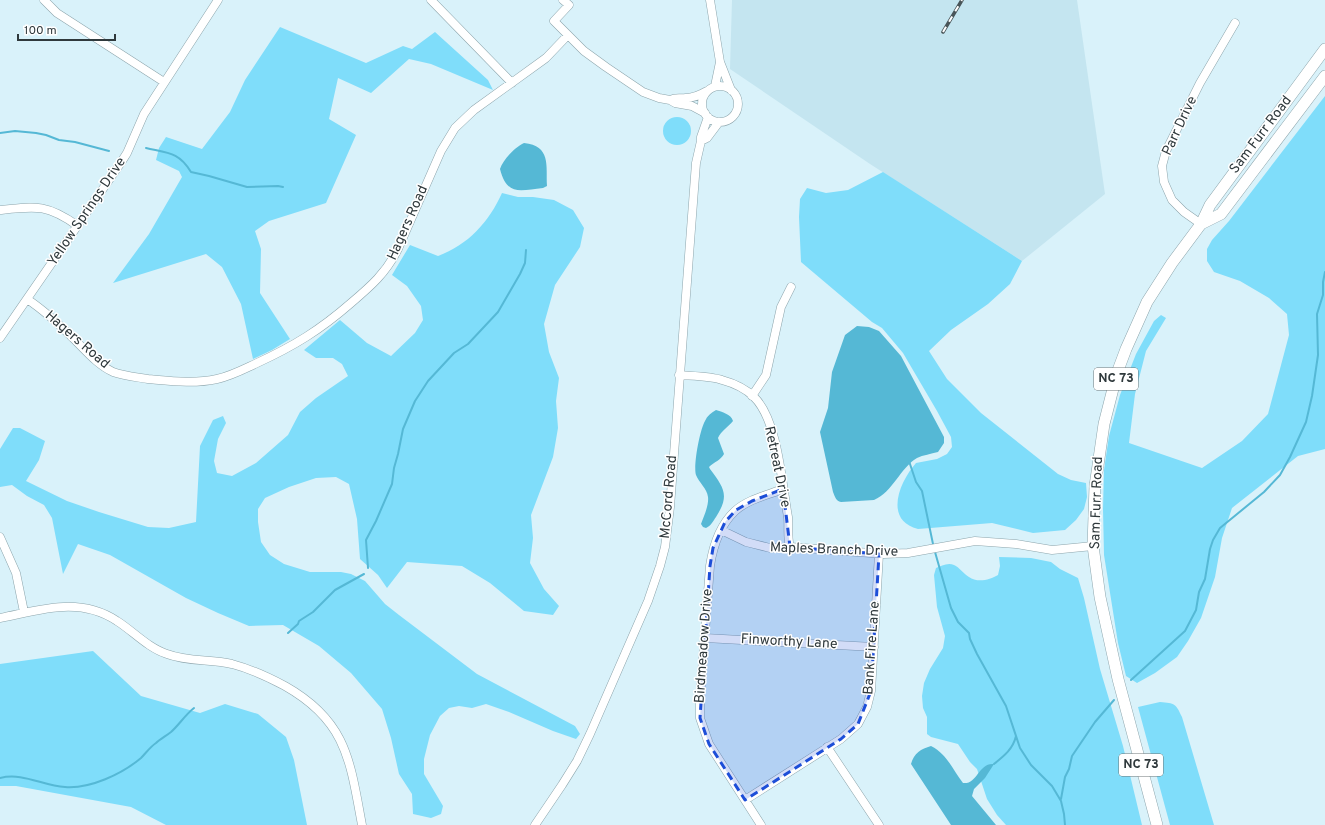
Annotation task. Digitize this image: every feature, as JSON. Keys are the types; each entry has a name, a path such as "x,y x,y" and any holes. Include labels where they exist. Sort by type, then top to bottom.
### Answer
{"main road":[{"name":"Sam Furr Road","path":"1157,825 1108,635 1100,597 1093,546 1097,463 1104,424 1117,373 1132,335 1148,302 1172,263 1202,224 1210,205 1325,49"},
{"name":"Sam Furr Road","path":"1202,224 1221,214 1325,76"}],"street":[{"path":"44,0 57,13 164,82"},
{"name":"Yellow Springs Drive","path":"0,338 28,300 124,159 144,114 218,0"},
{"path":"431,0 512,83"},
{"path":"563,0 569,5 554,21 584,50 643,92 659,98 670,100 675,103 692,106 719,122"},
{"name":"McCord Road","path":"702,142 707,138 719,122 730,120 738,109 737,98 731,90 720,62 710,0"},
{"name":"Parr Drive","path":"1202,224 1184,212 1172,200 1164,182 1162,166 1166,151 1200,83 1235,23"},
{"name":"Hagers Road","path":"28,300 44,312 98,363 111,371 128,376 186,382 216,379 237,372 268,358 299,342 314,332 339,313 381,276 389,266 398,249 450,134 474,110 546,58 568,35"},
{"name":"McCord Road","path":"535,825 577,761 656,580 666,535 680,375 695,169 707,115 703,106 703,99 711,88 720,62"},
{"path":"670,100 675,98 696,97 711,88 722,86 731,90"},
{"path":"0,210 28,207 42,208 61,214 78,226"},
{"path":"752,396 766,375 781,307 791,287"},
{"name":"Retreat Drive","path":"680,375 721,379 741,388 755,398 764,411 771,427 783,489 789,523 788,540 790,547"},
{"name":"Birdmeadow Drive","path":"761,825 709,744 700,718 700,698 710,566 713,548 725,522 736,510 752,500 783,489"},
{"name":"Maples Branch Drive","path":"721,530 746,542 757,546 770,548 790,547 879,554 898,554 975,541 1016,544 1052,550 1093,546"},
{"path":"0,537 16,573 24,612"},
{"name":"Bank Fire Lane","path":"745,800 841,738 858,724 866,707 871,691 879,554"},
{"path":"0,618 24,612 61,606 85,607 96,610 117,621 153,647 166,654 184,659 232,664 274,680 300,695 320,711 340,740 349,762 362,825"},
{"name":"Finworthy Lane","path":"705,638 874,646"},
{"path":"827,747 879,825"}],"highlighted area":[{"path":"783,489 790,547 879,554 871,691 858,724 841,739 745,800 709,744 700,718 710,566 713,548 725,522 736,510 752,501"}],"shaded area":[{"path":"732,0 1077,0 1105,194 1022,261 870,164 730,69"},
{"path":"280,27 366,63 403,46 412,49 435,32 488,80 493,90 431,64 409,59 371,93 338,78 329,119 356,135 326,203 269,221 255,231 261,249 260,293 290,339 253,359 241,304 222,267 206,254 113,283 149,234 182,177 179,171 156,160 159,148 166,137 202,149 230,112 245,80"},
{"path":"1325,96 1325,449 1298,456 1232,508 1222,538 1215,577 1201,618 1177,657 1155,673 1137,683 1126,676 1118,643 1104,555 1104,470 1109,436 1120,395 1136,354 1154,321 1161,315 1166,318 1146,351 1135,394 1129,443 1202,468 1242,441 1268,414 1289,335 1287,314 1269,298 1240,281 1214,272 1207,261 1207,249 1212,240 1229,221"},
{"path":"677,117 687,121 691,131 687,141 677,145 667,141 663,131 667,121"},
{"path":"524,143 533,145 543,152 546,164 547,186 543,188 516,190 511,188 503,178 500,169 504,162 513,151"},
{"path":"883,172 1022,261 1010,284 988,304 951,330 929,351 947,379 981,413 1058,474 1071,480 1086,483 1087,497 1084,509 1076,520 1065,530 1033,533 992,523 918,529 907,524 901,517 898,509 898,499 900,489 910,471 916,463 937,459 947,454 952,447 951,437 903,353 882,328 872,322 801,262 799,217 800,199 807,188 826,193 848,190"},
{"path":"502,193 518,197 533,197 554,200 573,210 584,228 580,247 555,285 544,324 549,352 559,378 556,401 558,428 553,457 531,515 533,538 530,563 544,589 559,606 553,615 524,611 490,583 462,566 407,562 387,588 378,575 360,559 357,519 349,484 336,477 316,478 289,487 265,498 258,509 261,542 270,555 284,564 310,572 341,572 351,574 365,581 385,604 477,674 575,726 580,734 576,739 486,704 472,708 459,706 449,708 440,716 430,735 424,759 424,774 443,806 441,814 431,818 413,814 412,794 399,774 391,738 382,709 351,673 319,646 283,625 249,626 186,598 110,555 78,544 63,574 52,518 44,505 27,496 12,485 0,487 0,449 13,428 20,428 45,441 39,460 26,481 67,501 148,527 169,528 196,522 200,446 213,420 223,416 226,423 218,439 214,461 217,473 232,476 256,463 288,435 300,412 316,398 348,376 342,364 333,358 316,358 304,350 340,320 367,343 391,356 415,333 423,320 421,306 407,286 392,275 410,245 438,256 459,246 484,223 497,204"},
{"path":"857,326 869,327 879,331 901,356 944,437 944,443 938,452 919,457 911,462 881,496 874,500 841,502 837,500 833,492 820,432 828,408 832,372 845,335"},
{"path":"716,410 728,415 733,421 718,438 724,454 709,467 722,487 724,497 723,503 716,517 711,525 706,528 701,524 707,507 708,497 696,475 695,464 703,425 708,416"},
{"path":"999,557 1031,558 1051,562 1060,569 1078,578 1100,669 1123,746 1142,825 1006,825 997,815 987,799 977,769 970,762 958,744 931,737 927,734 927,717 923,708 922,696 924,683 930,669 943,648 945,636 937,607 934,575 936,568 952,564 972,579 984,580 998,575 1000,566"},
{"path":"93,651 141,696 200,713 225,704 258,714 286,737 294,760 307,825 166,825 131,807 16,786 0,786 0,664"},
{"path":"1160,702 1174,705 1182,717 1214,825 1170,825 1138,707"},
{"path":"931,746 946,758 963,783 972,781 985,766 994,764 985,778 974,789 972,796 996,825 951,825 911,764 918,752"}],"waterway":[{"path":"0,133 15,131 36,133 59,140 75,142 109,151"},
{"path":"146,148 172,154 187,165 191,172 247,187 283,187"},
{"path":"368,568 366,540 392,484 403,429 415,401 428,381 454,353 468,344 498,312 525,263 526,250"},
{"path":"1131,680 1185,631 1196,610 1199,592 1205,579 1210,549 1220,528 1264,492 1280,475 1290,457 1306,422 1312,396 1318,355 1317,314 1323,295 1325,272"},
{"path":"909,461 916,482 922,491 933,544"},
{"path":"935,552 951,608 958,622 969,633 970,639 977,654 1006,706 1020,748 1031,765 1052,786 1061,801 1065,825"},
{"path":"288,633 298,624 299,621 313,612 335,590 364,574"},
{"path":"1061,799 1065,777 1069,769 1072,756 1095,722 1114,700"},
{"path":"0,778 25,778 65,787 85,786 95,783 125,770 141,758 152,746 171,732 194,708"},
{"path":"994,764 1005,755 1015,741 1016,736"}],"railway":[{"path":"943,32 962,0"}]}
